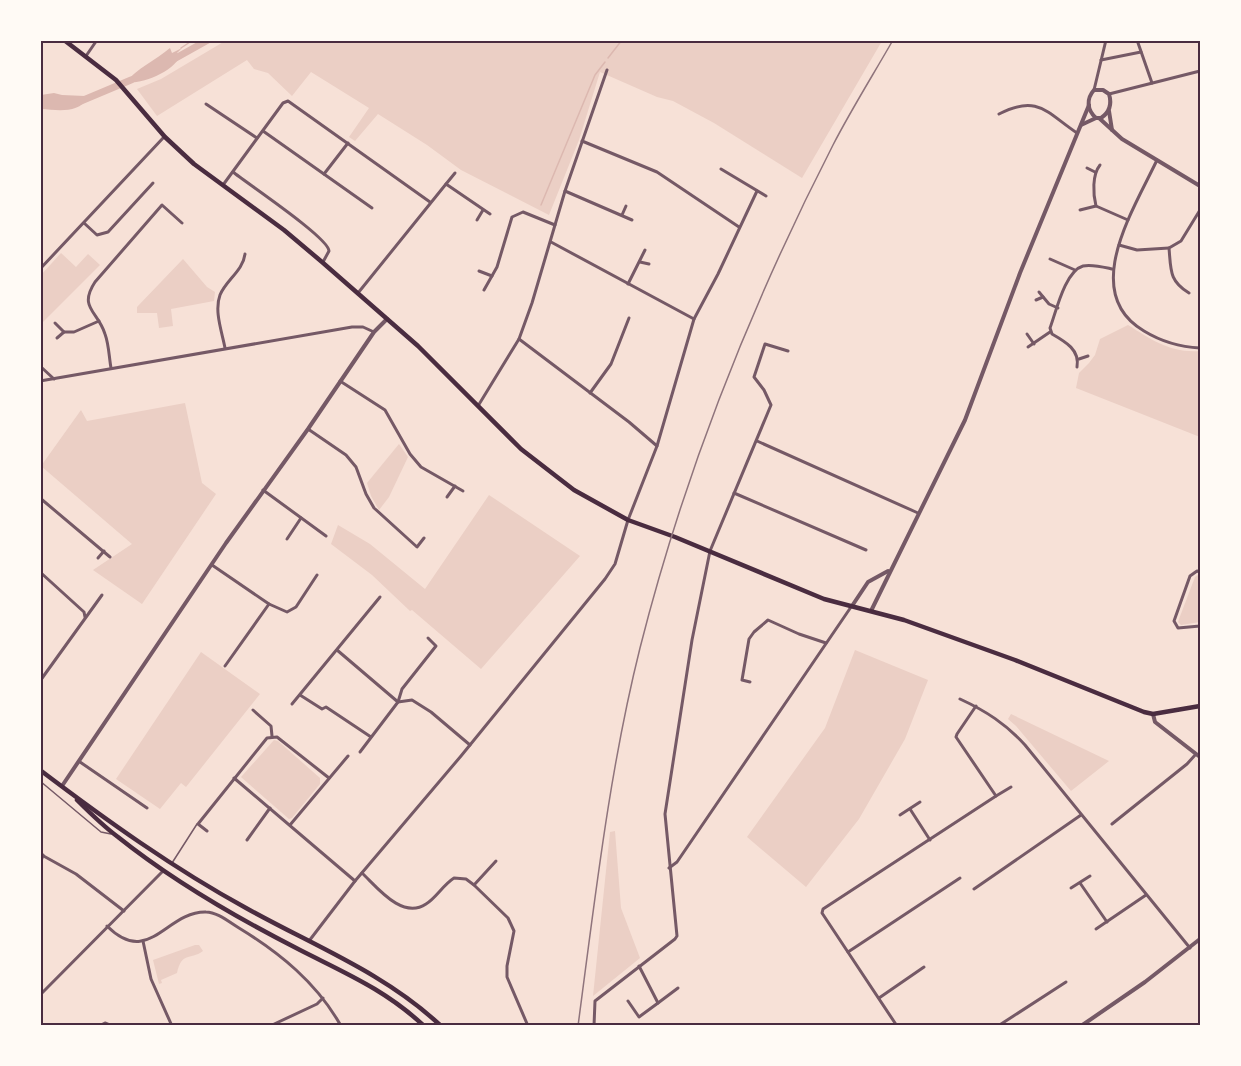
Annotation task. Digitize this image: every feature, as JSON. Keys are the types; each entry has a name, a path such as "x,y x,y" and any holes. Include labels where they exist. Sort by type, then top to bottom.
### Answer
{"main road":[{"path":"64,40 116,80 165,137 194,164 284,230 322,262 418,346 521,449 574,490 628,520 710,551 824,599 904,620 1153,714 1200,706"},
{"path":"40,770 170,862 243,907 389,984 441,1026"},
{"path":"62,786 114,835 163,871 300,950 389,996 424,1026"},
{"path":"163,871 170,862"},
{"path":"300,950 309,941"}],"street":[{"path":"86,56 97,40"},
{"path":"1106,40 1094,90 1090,94 1090,112 1122,139 1200,186"},
{"path":"1137,40 1152,83"},
{"path":"1101,60 1141,52"},
{"path":"478,406 519,339 565,191 607,70"},
{"path":"1109,94 1200,71"},
{"path":"1094,90 1103,90 1109,94 1112,131"},
{"path":"223,185 283,103 291,101 430,202"},
{"path":"206,104 257,139"},
{"path":"871,611 965,420 1017,282 1089,105"},
{"path":"999,114 1020,106 1043,107 1077,133"},
{"path":"1080,126 1109,111"},
{"path":"263,131 372,208"},
{"path":"40,269 165,137"},
{"path":"582,141 657,172 739,227"},
{"path":"324,174 348,143"},
{"path":"1157,160 1128,220 1119,246 1113,269 1112,284 1115,299 1131,322 1164,342 1200,348"},
{"path":"1096,206 1094,200 1095,172 1100,165"},
{"path":"1087,168 1095,172"},
{"path":"721,169 766,196"},
{"path":"233,172 328,244 329,251 322,262"},
{"path":"358,293 455,173"},
{"path":"84,223 98,235 105,233 153,183"},
{"path":"446,184 490,214"},
{"path":"565,191 632,220"},
{"path":"309,941 355,881 470,745 615,564 628,520 657,446 694,319 758,191"},
{"path":"111,368 105,333 89,307 87,293 162,205 182,223"},
{"path":"622,215 626,206"},
{"path":"1080,210 1096,206 1128,220"},
{"path":"477,220 483,210"},
{"path":"1119,246 1137,250 1169,248 1180,241 1199,218 1200,210"},
{"path":"484,291 497,267 512,217 523,212 555,225"},
{"path":"551,242 694,319"},
{"path":"1169,248 1172,277 1179,287 1189,293"},
{"path":"628,284 645,250"},
{"path":"225,348 218,307 221,294 244,261 245,254"},
{"path":"1050,259 1075,270"},
{"path":"640,262 649,264"},
{"path":"1028,347 1050,332 1066,283 1075,270 1087,266 1113,269"},
{"path":"479,271 492,276"},
{"path":"1039,292 1049,304 1058,308"},
{"path":"1036,300 1043,297"},
{"path":"590,393 611,364 629,318"},
{"path":"62,786 263,490 374,332 387,319"},
{"path":"57,338 64,332 74,332 99,321"},
{"path":"55,323 64,332"},
{"path":"40,381 352,327 363,327 374,332"},
{"path":"1050,332 1070,345 1078,359 1077,368"},
{"path":"1027,334 1034,344"},
{"path":"519,339 629,422 657,446"},
{"path":"594,1026 595,1000 677,936 665,821 667,795 692,640 710,551 771,405 764,390 754,377 756,370 765,344 788,351"},
{"path":"1078,359 1088,356"},
{"path":"40,366 54,379"},
{"path":"340,381 385,410 410,454 421,467 463,491"},
{"path":"308,429 346,455 356,467 374,508 417,547 424,538"},
{"path":"757,441 918,513"},
{"path":"447,497 455,486"},
{"path":"263,490 326,536"},
{"path":"734,493 866,550"},
{"path":"40,498 110,556"},
{"path":"287,539 301,518"},
{"path":"98,558 104,551"},
{"path":"213,565 282,611 291,611 297,607 317,575"},
{"path":"669,868 677,862 868,582 889,571"},
{"path":"1200,572 1197,571 1190,576 1174,621 1178,628 1200,626"},
{"path":"40,572 84,612 85,617"},
{"path":"40,681 102,595"},
{"path":"292,704 380,597"},
{"path":"225,666 269,603"},
{"path":"750,682 742,680 749,639 768,620 826,643"},
{"path":"360,752 398,702 402,688 436,646 428,638"},
{"path":"337,650 398,702 412,700 470,745"},
{"path":"40,671 44,675"},
{"path":"300,695 322,709 326,707 371,737"},
{"path":"960,699 976,706 1008,727 1190,948"},
{"path":"976,706 956,737 996,796"},
{"path":"254,710 271,726 272,736"},
{"path":"1112,824 1199,755 1155,722 1153,714"},
{"path":"207,831 198,824 267,738 277,737 329,778"},
{"path":"290,825 348,756"},
{"path":"80,762 147,808"},
{"path":"234,778 355,881"},
{"path":"897,1026 823,918 823,909 1011,787"},
{"path":"900,815 920,802"},
{"path":"247,840 270,808"},
{"path":"910,809 930,840"},
{"path":"974,889 1081,815"},
{"path":"40,864 42,854 76,874 124,911"},
{"path":"474,885 496,861"},
{"path":"40,995 163,871"},
{"path":"362,873 396,904 410,909 428,903 454,878 466,879 474,885 508,918 514,931 507,977 528,1026"},
{"path":"1071,888 1090,876"},
{"path":"848,952 960,878"},
{"path":"1080,883 1107,922"},
{"path":"1096,929 1146,895"},
{"path":"107,926 117,936 132,942 143,941 161,933 180,920 199,912 208,912 222,917 270,947 294,967 323,998 341,1026"},
{"path":"1081,1026 1145,982 1200,939"},
{"path":"143,941 151,979 172,1026"},
{"path":"639,966 658,1003"},
{"path":"879,998 924,966"},
{"path":"999,1026 1066,982"},
{"path":"627,1001 639,1017 678,988"},
{"path":"270,1026 317,1004 323,998"},
{"path":"99,1026 105,1023 112,1026"}],"lane":[{"path":"40,781 101,832 114,835"},
{"path":"170,862 198,824"}],"shaded area":[{"path":"225,41 882,41 802,178 714,123 673,101 657,97 600,72 579,140 549,215 461,170 378,114 355,141 349,137 369,108 311,72 292,96 268,73 254,69 247,60 157,116 137,89 161,79"},
{"path":"170,48 172,53 182,48 177,53 181,55 171,67 149,79 125,83 135,73"},
{"path":"54,93 88,98 79,107 73,109 41,109 41,95"},
{"path":"61,253 76,267 88,254 100,265 41,324 41,275"},
{"path":"183,259 207,287 215,292 214,301 171,309 173,326 159,328 157,313 137,313 137,307"},
{"path":"1128,325 1170,348 1200,351 1200,437 1076,388 1079,373 1095,355 1100,339"},
{"path":"185,403 202,483 216,494 142,604 93,570 132,544 41,466 81,410 87,421"},
{"path":"399,444 408,457 389,497 379,510 367,483"},
{"path":"489,495 580,556 481,669 412,610 410,611 372,575 331,544 338,525 370,544 425,589"},
{"path":"1200,575 1200,622 1181,625 1178,622 1179,619 1195,577"},
{"path":"855,650 928,680 905,739 859,819 806,887 747,837 825,728"},
{"path":"201,652 260,694 186,787 181,783 160,809 116,779"},
{"path":"1011,714 1109,761 1071,791 1008,719"},
{"path":"274,740 320,778 320,784 289,819 241,777"},
{"path":"615,831 621,908 640,958 593,996 610,832"},
{"path":"199,945 203,951 184,959 177,973 161,980 162,983 159,984 153,960"}],"waterway":[{"path":"181,48 193,40"},
{"path":"174,59 208,40"},
{"path":"608,58 622,40"},
{"path":"541,205 595,75 605,62"},
{"path":"81,101 131,80"}],"railway":[{"path":"578,1026 611,789 629,695 677,518 722,391 774,267 833,145 893,40"}]}
